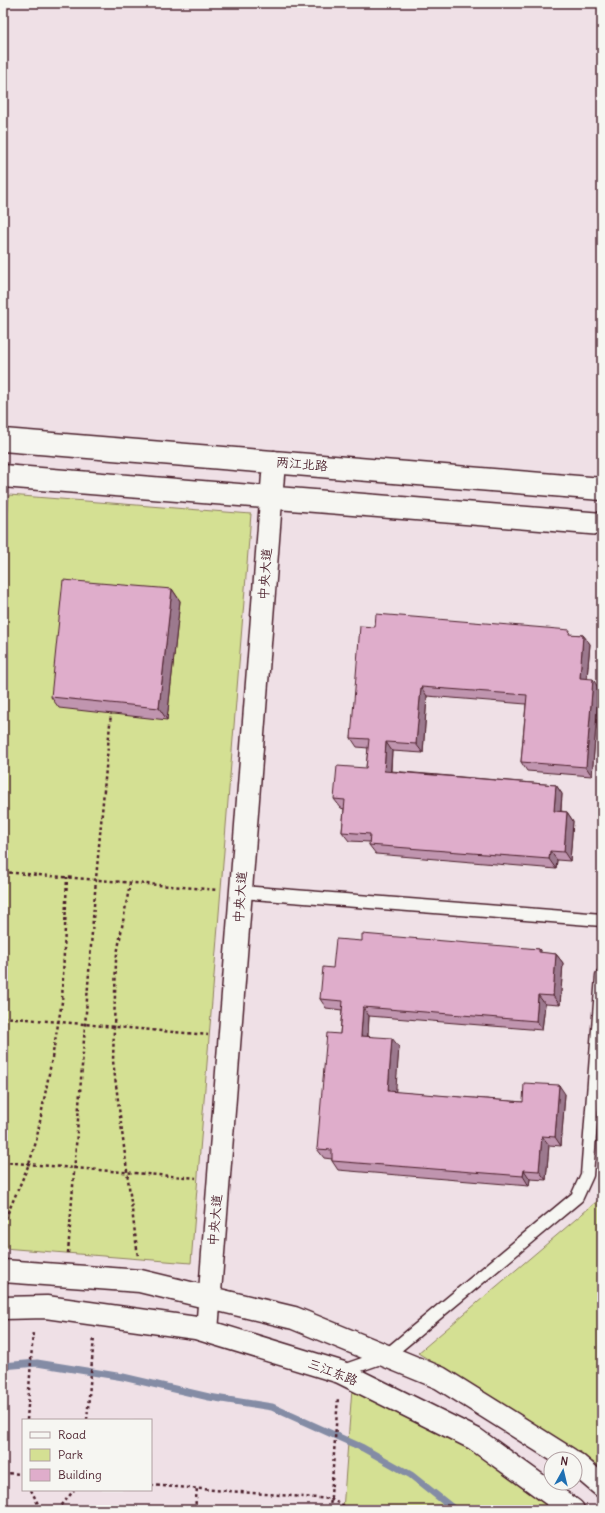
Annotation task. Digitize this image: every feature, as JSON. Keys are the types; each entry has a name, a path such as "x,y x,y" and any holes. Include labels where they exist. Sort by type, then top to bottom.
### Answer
{"street":[{"name":"两江北路","path":"3,440 602,489"},
{"name":"中央大道","path":"207,1331 274,462"},
{"path":"3,476 602,524"},
{"path":"3,1272 140,1281 294,1318 440,1378 556,1451"},
{"name":"三江东路","path":"3,1308 46,1307 196,1328 340,1372 475,1439 573,1510"},
{"path":"583,1470 602,1486"}],"lane":[{"path":"241,892 602,920"},
{"path":"340,1372 386,1356 577,1197 587,1175 602,976"}],"path":[{"path":"66,1276 96,879 111,713"},
{"path":"3,872 241,892"},
{"path":"3,1224 29,1164 36,1142 62,1002 67,877"},
{"path":"130,882 116,960 113,1060 140,1281"},
{"path":"3,1017 229,1037"},
{"path":"3,1162 219,1180"},
{"path":"27,1419 32,1352"},
{"path":"87,1419 92,1360"},
{"path":"330,1510 336,1424"},
{"path":"3,1473 22,1474"},
{"path":"152,1485 330,1499 353,1510"},
{"path":"195,1510 197,1488"},
{"path":"32,1491 41,1510"},
{"path":"58,1510 73,1491"}],"shaded area":[{"path":"3,3 602,3 602,1510 3,1510"}],"green space":[{"path":"9,495 251,514 191,1263 3,1248 3,570"},
{"path":"602,1197 602,1468 583,1456 583,1451 575,1451 418,1353"},
{"path":"352,1388 473,1446 564,1510 343,1510"}],"building":[{"path":"63,580 172,589 159,708 51,697"},
{"path":"376,614 570,630 569,634 583,635 580,678 593,679 586,767 521,762 527,695 421,687 416,744 386,742 384,771 556,785 554,811 567,812 564,852 550,851 549,859 369,845 370,834 342,832 345,800 334,799 337,766 366,768 369,739 351,738 360,626 375,627"},
{"path":"362,934 539,949 539,952 556,954 553,996 538,995 536,1021 363,1007 361,1036 392,1038 388,1091 523,1102 524,1083 559,1085 555,1137 542,1136 539,1171 524,1170 523,1176 332,1161 332,1150 317,1149 327,1033 340,1034 343,1001 320,999 323,967 333,968 336,939 362,941"}],"waterway":[{"path":"3,1366 37,1363 123,1377 209,1397 272,1407 363,1448 411,1475 455,1510"}]}
